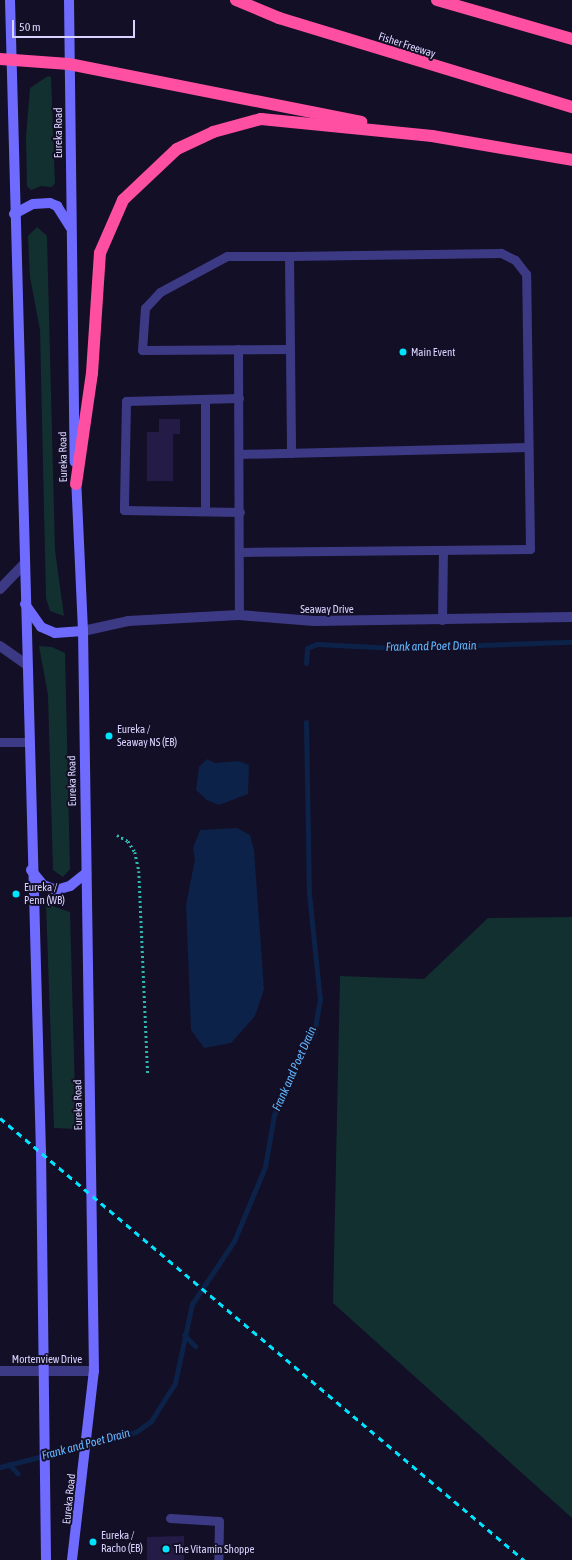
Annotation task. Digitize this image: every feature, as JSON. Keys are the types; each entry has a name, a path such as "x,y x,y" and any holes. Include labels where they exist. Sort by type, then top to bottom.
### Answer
{"highway":[{"name":"Fisher Freeway","path":"236,0 323,32 572,107"},
{"path":"437,0 572,40"},
{"path":"0,59 13,62 70,64 432,136 572,160"},
{"path":"76,484 92,373 100,253 123,200 139,182 178,150 240,122 281,120 432,136"}],"main road":[{"name":"Eureka Road","path":"10,0 13,62 14,214 45,1371 46,1432 44,1486 46,1560"},
{"name":"Eureka Road","path":"69,0 70,227 76,484 83,631 94,1370 83,1482 72,1560"},
{"path":"14,214 33,204 50,203 57,206 70,227"},
{"path":"25,604 41,627 55,633 83,631"},
{"path":"31,870 43,885 56,890 70,886 86,873"}],"street":[{"path":"0,589 24,564"},
{"name":"Seaway Drive","path":"83,631 128,621 239,615 294,621 572,617"},
{"path":"0,646 26,664"},
{"name":"Mortenview Drive","path":"0,1371 94,1370"}],"lane":[{"path":"241,552 530,549 526,274 515,260 501,253 227,256 160,292 145,308 142,350 290,349"},
{"path":"289,256 291,453"},
{"path":"238,349 241,552 239,615"},
{"path":"239,398 126,401 124,510 240,512"},
{"path":"205,399 205,511"},
{"path":"240,454 528,447"},
{"path":"442,620 443,550"},
{"path":"0,742 28,742"},
{"path":"170,1518 219,1521 218,1560"}],"path":[{"path":"117,835 128,841 135,852 139,871 148,1074"}],"green space":[{"path":"48,76 51,77 55,183 52,187 41,186 31,190 27,186 26,137 30,88"},
{"path":"37,227 47,236 55,550 64,616 50,611 46,598 40,330 30,277 28,236"},
{"path":"39,646 52,647 65,653 70,869 63,877 53,870 48,695"},
{"path":"46,904 70,912 76,1129 54,1128"},
{"path":"572,917 572,1518 333,1303 340,976 424,979 488,918"}],"water":[{"path":"207,759 215,763 238,761 249,765 248,794 219,805 207,800 196,790 199,767"},
{"path":"237,828 250,835 254,850 264,989 255,1016 231,1043 204,1048 191,1030 186,905 195,859 193,848 200,830"}],"building":[{"path":"159,419 180,419 180,434 173,434 173,481 147,481 147,432 159,432"},
{"name":"The Vitamin Shoppe","path":"184,1536 184,1560 147,1560 147,1537"}],"waterway":[{"name":"Frank and Poet Drain","path":"306,663 307,648 317,644 396,648 572,642"},
{"name":"Frank and Poet Drain","path":"0,1467 136,1432 151,1421 175,1383 192,1304 234,1241 265,1167 274,1115 298,1058 314,1033 320,1000 309,894 306,722"},
{"path":"184,1335 195,1346"},
{"path":"9,1464 18,1474"}],"railway":[{"path":"0,1118 524,1560"}],"place":[{"name":"Main Event","path":"403,352"},
{"name":"Eureka / Seaway NS (EB)","path":"109,736"},
{"name":"Eureka / Penn (WB)","path":"16,894"},
{"name":"Eureka / Racho (EB)","path":"93,1542"},
{"name":"The Vitamin Shoppe","path":"166,1549"}]}
